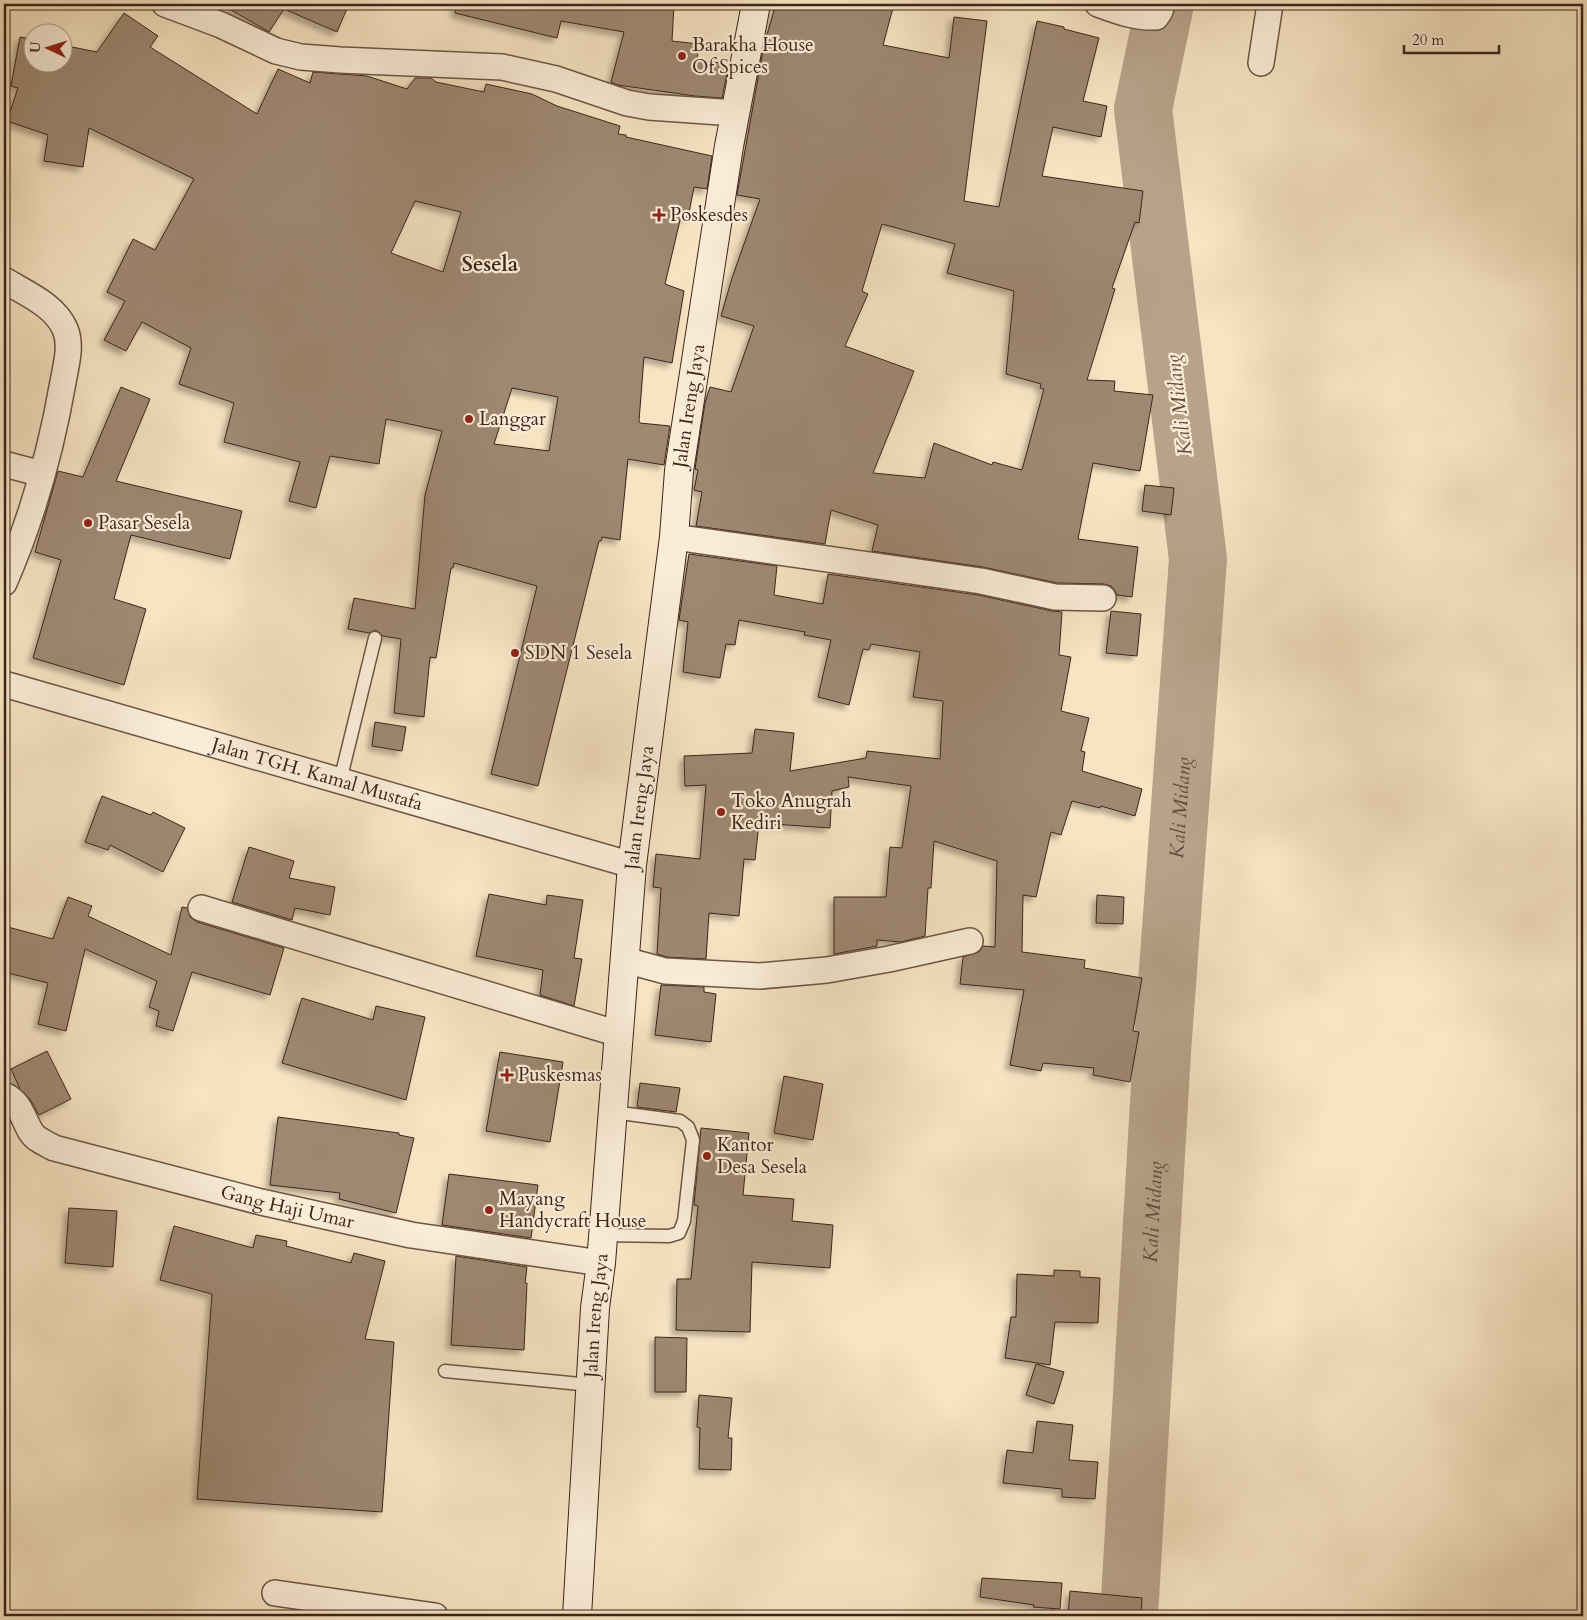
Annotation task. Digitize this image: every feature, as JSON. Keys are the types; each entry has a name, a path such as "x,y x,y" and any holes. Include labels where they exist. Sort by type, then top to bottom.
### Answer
{"street":[{"path":"165,4 221,25 276,51 301,57 502,66 556,79 627,103 649,107 735,113"},
{"name":"Jalan Ireng Jaya","path":"577,1616 595,1308 601,1263 632,866 674,537 679,472 735,113 756,4"},
{"path":"1098,4 1125,14 1147,18 1156,17 1162,4"},
{"path":"1261,63 1270,4"},
{"path":"4,280 52,311 62,323 68,338 68,353 58,408 42,474 30,514 4,583"},
{"path":"4,464 42,474"},
{"path":"674,537 981,581 1055,597 1103,598"},
{"name":"Jalan TGH. Kamal Mustafa","path":"4,684 632,866"},
{"path":"201,908 619,1034"},
{"path":"625,960 665,970 760,976 827,970 889,959 970,941"},
{"name":"Gang Haji Umar","path":"4,1095 11,1098 21,1108 32,1134 54,1148 261,1202 411,1235 601,1263"},
{"path":"275,1593 435,1616"}],"lane":[{"path":"340,781 375,638"},
{"path":"602,1235 669,1236 679,1233 684,1221 693,1140 688,1127 680,1121 613,1112"},
{"path":"445,1371 590,1385"}],"building":[{"path":"221,4 349,4 337,32 284,9 269,32"},
{"path":"456,4 674,4 672,41 699,44 697,60 729,64 722,98 618,85 611,82 624,32 561,21 557,38 455,13"},
{"path":"776,4 894,4 883,45 949,58 954,17 987,21 964,201 999,207 1037,21 1099,38 1083,101 1107,106 1101,137 1053,127 1042,176 1143,191 1139,223 1135,222 1112,288 1115,289 1087,380 1115,381 1114,391 1153,395 1140,471 1093,463 1078,539 1138,547 1132,597 1117,595 1111,586 1104,584 1057,583 983,567 872,551 878,525 831,510 825,544 696,526 702,492 694,490 698,470 695,469 705,403 710,387 731,392 754,326 721,316 732,278 760,199 737,195 764,45","holes":["882,224 955,244 947,273 1014,291 1006,374 1041,384 1040,388 1044,389 1022,470 993,462 992,465 934,443 925,478 873,473 914,371 845,346 868,294 862,291"]},
{"path":"124,13 158,36 150,47 257,114 278,69 310,83 313,72 367,76 407,89 415,78 431,78 436,82 484,92 486,84 532,94 557,106 620,126 618,134 626,135 626,137 712,156 707,189 694,187 688,218 681,216 665,284 684,291 672,363 644,357 639,421 640,423 670,426 664,465 628,459 620,540 602,537 601,541 599,541 538,786 491,774 537,586 454,563 453,568 451,568 436,658 430,657 424,717 394,713 401,639 383,636 376,630 369,633 348,629 354,598 415,609 425,495 442,431 386,419 379,464 330,456 316,508 289,501 300,462 224,442 234,403 179,384 191,348 142,322 126,351 104,340 125,301 107,292 133,239 155,250 194,179 89,128 83,167 44,161 48,135 7,121 18,88 11,86 20,37 22,37 22,72 72,72 72,47 97,52","holes":["415,201 461,212 443,272 391,253","512,388 558,397 549,451 494,444"]},
{"path":"121,387 150,399 116,481 242,511 230,559 131,535 114,599 146,609 124,685 33,658 61,560 35,552 58,471 83,477"},
{"path":"1145,485 1174,488 1171,515 1142,511"},
{"path":"689,554 777,566 774,595 823,604 828,574 978,595 1062,612 1059,655 1071,657 1061,711 1089,718 1081,751 1085,752 1082,771 1142,789 1135,816 1101,806 1100,808 1072,801 1061,835 1051,832 1036,897 1023,895 1022,952 1085,960 1084,968 1142,978 1133,1031 1139,1032 1130,1082 1093,1075 1094,1068 1043,1063 1041,1071 1010,1065 1024,990 960,984 963,957 979,952 983,946 995,947 997,861 934,841 931,888 928,888 925,936 901,942 877,940 877,946 834,954 834,897 886,897 890,847 902,848 911,786 848,777 849,787 832,791 830,828 759,823 755,860 744,859 739,916 709,913 706,959 667,957 657,954 661,888 653,887 656,854 700,859 706,785 685,786 684,756 752,753 755,729 794,733 790,771 866,758 867,751 940,759 943,701 913,697 920,652 871,644 869,650 863,649 849,705 818,697 831,640 804,635 805,632 739,620 735,645 726,644 720,678 683,672 688,622 679,620"},
{"path":"1111,611 1141,614 1137,656 1106,653"},
{"path":"375,722 406,727 402,751 372,746"},
{"path":"102,796 151,815 153,812 185,828 163,872 110,845 108,850 85,842"},
{"path":"249,847 294,861 289,878 335,887 330,915 295,908 292,920 232,902"},
{"path":"489,894 546,905 547,895 583,900 574,958 582,959 574,1006 540,995 543,970 476,956"},
{"path":"1097,895 1124,897 1123,924 1096,923"},
{"path":"68,897 92,906 88,916 171,955 182,907 187,908 190,917 197,922 284,948 270,995 192,972 173,1031 156,1026 159,1011 149,1007 157,981 85,949 66,1031 38,1024 48,983 4,972 4,926 53,939"},
{"path":"661,985 704,987 704,992 716,994 711,1042 655,1035"},
{"path":"302,998 373,1020 376,1006 425,1017 406,1100 282,1063"},
{"path":"47,1051 71,1099 39,1115 30,1099 20,1089 11,1069"},
{"path":"500,1052 563,1062 550,1142 486,1131"},
{"path":"784,1076 823,1084 813,1140 774,1133"},
{"path":"640,1083 680,1088 676,1112 637,1107"},
{"path":"278,1117 399,1133 399,1135 414,1138 396,1213 339,1199 340,1193 270,1185"},
{"path":"701,1128 749,1133 743,1195 794,1199 792,1221 833,1225 830,1268 752,1262 750,1332 676,1330 677,1279 691,1279 698,1206 694,1205"},
{"name":"Mayang Handycraft House","path":"449,1174 538,1185 531,1238 442,1225"},
{"path":"69,1208 117,1211 113,1267 65,1263"},
{"path":"174,1226 253,1248 256,1235 287,1241 286,1246 351,1263 354,1253 385,1261 365,1339 394,1342 382,1512 197,1499 212,1294 160,1280"},
{"path":"456,1256 527,1267 524,1350 451,1345"},
{"path":"1054,1270 1080,1271 1080,1277 1100,1278 1098,1323 1055,1322 1050,1365 1005,1358 1011,1317 1016,1317 1017,1274 1054,1276"},
{"path":"655,1337 687,1338 686,1392 655,1392"},
{"path":"1036,1364 1064,1372 1054,1404 1026,1395"},
{"path":"699,1395 732,1398 728,1438 732,1438 731,1470 699,1469 700,1428 697,1427"},
{"path":"1037,1421 1073,1425 1069,1460 1098,1462 1095,1499 1062,1497 1062,1489 1003,1483 1007,1450 1033,1453"},
{"path":"982,1578 1062,1583 1060,1609 1033,1607 1034,1605 980,1597"},
{"path":"1070,1591 1142,1598 1141,1616 1068,1616"}],"waterway":[{"name":"Kali Midang","path":"1129,1616 1162,1052 1198,559 1143,109 1165,4"}],"place":[{"name":"Barakha House Of Spices","path":"682,56"},
{"name":"Poskesdes","path":"659,215"},
{"name":"Langgar","path":"469,419"},
{"name":"Pasar Sesela","path":"88,523"},
{"name":"SDN 1 Sesela","path":"515,653"},
{"name":"Toko Anugrah Kediri","path":"721,812"},
{"name":"Puskesmas","path":"507,1075"},
{"name":"Kantor Desa Sesela","path":"707,1156"},
{"name":"Mayang Handycraft House","path":"489,1210"}],"district":[{"name":"Sesela","path":"490,264"}]}
